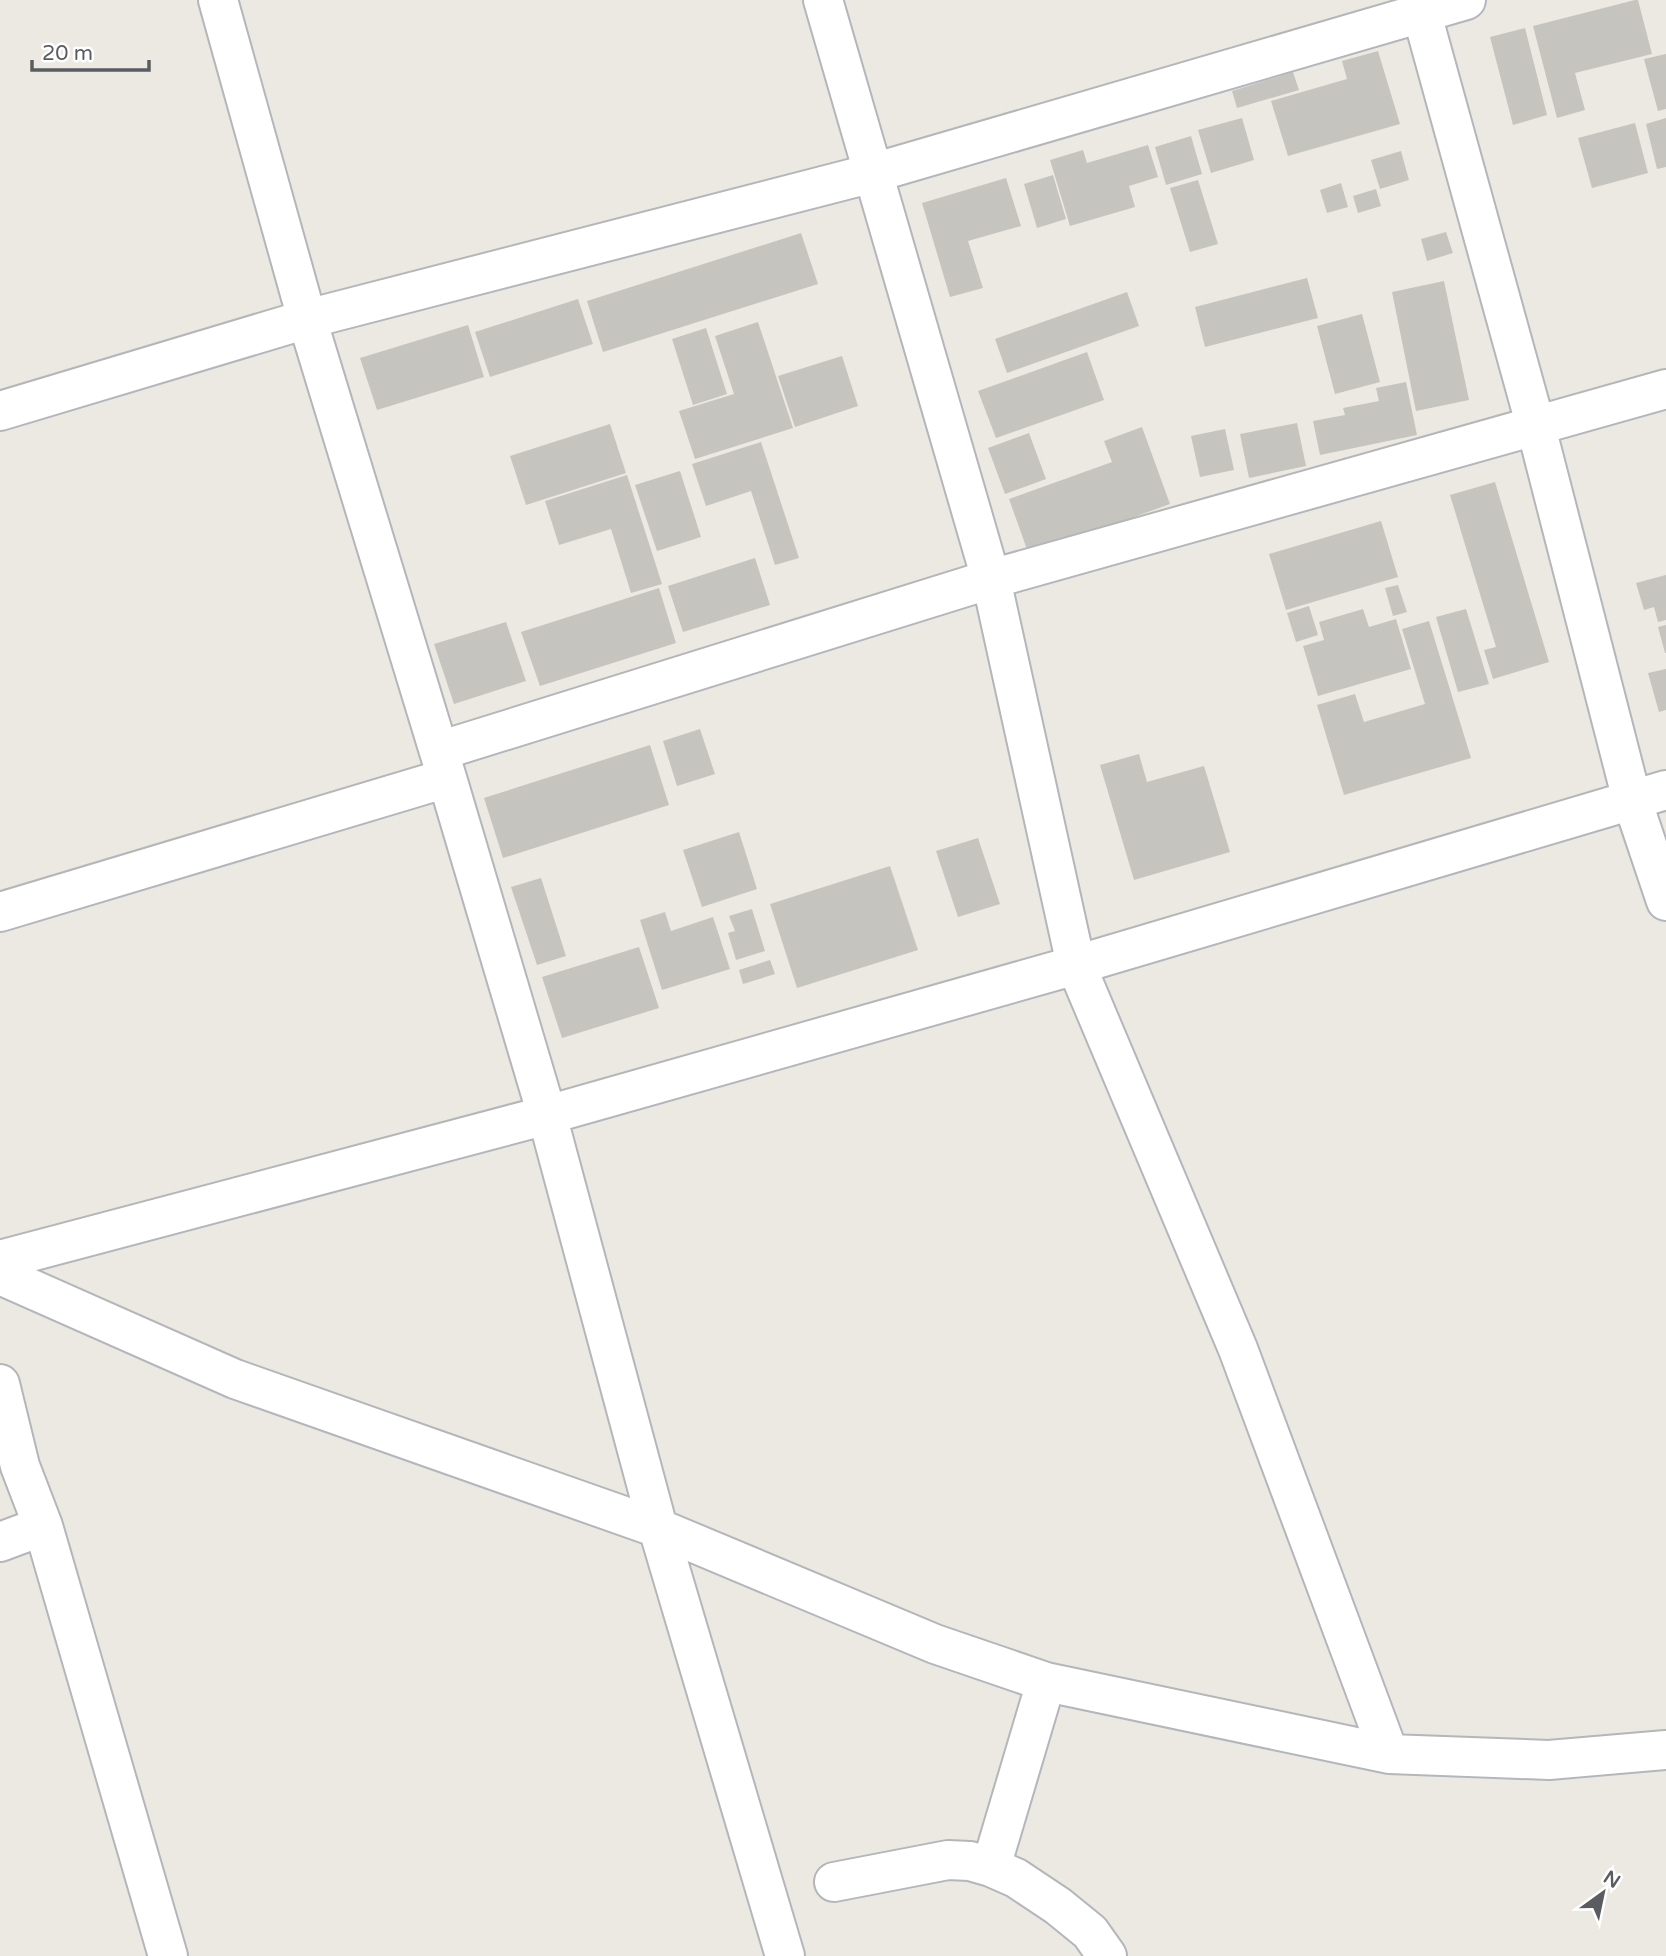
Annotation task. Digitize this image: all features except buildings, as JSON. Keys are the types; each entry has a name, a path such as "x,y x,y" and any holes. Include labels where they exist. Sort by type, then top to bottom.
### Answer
{"street":[{"path":"218,0 307,319 547,1115 658,1528 785,1956"},
{"path":"823,0 990,579 1076,965 1238,1349 1389,1754"},
{"path":"0,411 307,319 873,173 1420,6 1466,0"},
{"path":"1420,6 1536,427 1649,795 1666,901"},
{"path":"0,912 990,579 1666,389"},
{"path":"0,1260 547,1115 1076,965 1649,795"},
{"path":"0,1275 235,1379 658,1528 935,1644 1046,1682 1389,1754 1549,1760 1666,1750"},
{"path":"0,1384 20,1466 43,1526 169,1956"},
{"path":"0,1542 43,1526"},
{"path":"991,1867 1046,1682"},
{"path":"834,1882 948,1860 970,1861 1016,1878 1058,1906 1090,1932 1107,1956"}]}
